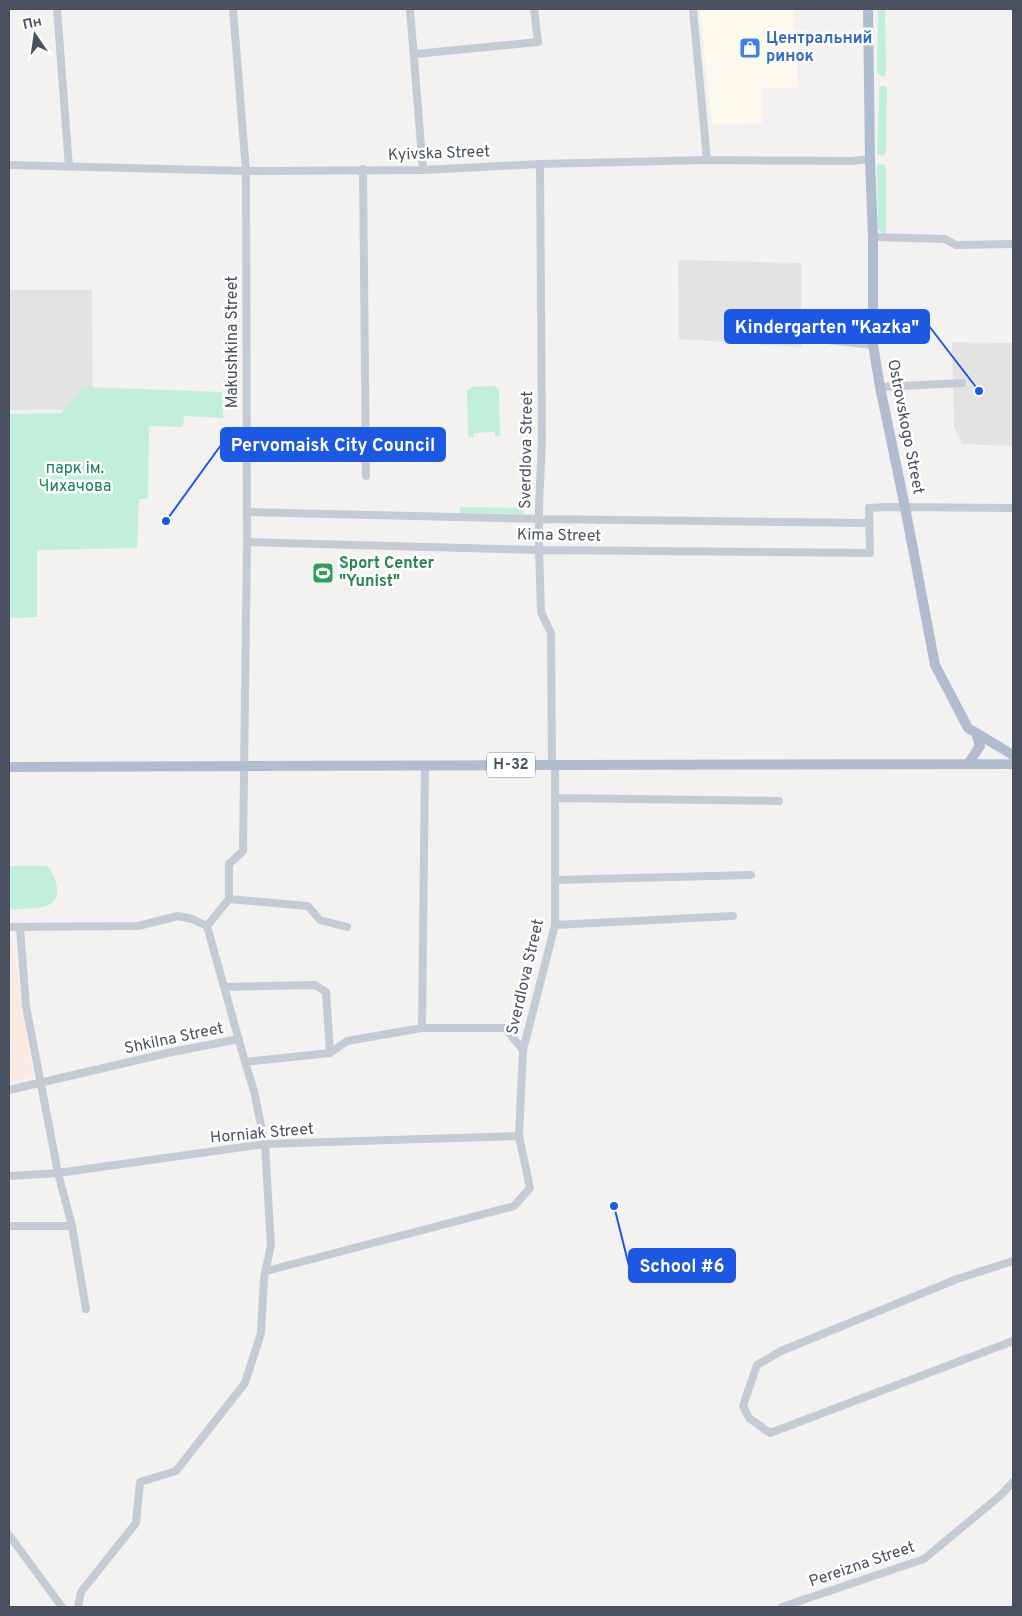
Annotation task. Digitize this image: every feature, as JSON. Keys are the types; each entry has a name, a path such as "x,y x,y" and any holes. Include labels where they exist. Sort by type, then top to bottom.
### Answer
{"main road":[{"name":"Ostrovskogo Street","path":"868,9 873,237 873,345 880,387 906,507 935,665 968,728 1013,755"},
{"path":"968,764 980,746 976,733"},
{"name":"Н-32","path":"9,768 1013,764"}],"street":[{"path":"57,9 69,166"},
{"name":"Makushkina Street","path":"230,899 229,864 243,851 247,542 246,171 233,9"},
{"path":"410,9 423,170"},
{"path":"415,54 538,42 534,9"},
{"path":"693,9 707,160"},
{"name":"Kyivska Street","path":"9,165 246,171 423,170 540,164 707,160 852,161 870,159"},
{"name":"Sverdlova Street","path":"266,1272 514,1206 530,1188 519,1136 523,1050 555,925 555,798 551,633 541,612 539,550 542,441 540,164"},
{"path":"363,170 366,476"},
{"path":"873,237 945,240 956,245 1013,244"},
{"path":"819,339 873,345"},
{"path":"880,387 962,383"},
{"path":"869,523 869,508 1013,508"},
{"name":"Kima Street","path":"247,512 539,519 869,523 870,553 539,550 247,542"},
{"path":"422,1028 425,765"},
{"path":"555,798 779,801"},
{"path":"555,880 752,876"},
{"path":"207,926 230,899 308,906 320,920 347,927"},
{"path":"9,927 138,926 178,916 192,919 207,926 239,1039"},
{"path":"555,925 733,916"},
{"path":"20,926 26,1006 58,1173 72,1226 86,1310"},
{"path":"224,987 315,985 326,992 330,1053"},
{"path":"245,1062 330,1053 347,1041 422,1028 505,1028 523,1050"},
{"name":"Shkilna Street","path":"9,1090 172,1052 239,1039 254,1091 265,1144 272,1245 266,1272 261,1333 245,1383 176,1471 140,1482 136,1523 82,1592 78,1607"},
{"name":"Horniak Street","path":"9,1176 58,1173 265,1144 519,1136"},
{"path":"9,1226 72,1226"},
{"path":"1013,1261 957,1279 781,1351 757,1365 743,1406 749,1418 770,1433 1013,1341"},
{"name":"Pereizna Street","path":"782,1607 924,1559 1001,1495 1013,1482"},
{"path":"9,1535 62,1607"}],"shaded area":[{"name":"Центральний ринок","path":"700,9 793,9 798,87 761,88 762,123 712,125"},
{"path":"678,260 801,263 802,347 679,339"},
{"path":"9,290 92,290 93,409 9,410"},
{"path":"952,342 1013,343 1013,446 962,444 954,427"},
{"path":"9,934 11,934 33,1077 9,1083"}],"green space":[{"path":"878,9 885,9 886,73 882,77 877,72"},
{"path":"880,86 886,86 887,89 886,153 884,155 878,155 877,153"},
{"path":"883,164 886,166 886,232 883,234 878,229 877,165"},
{"path":"494,386 499,390 500,435 496,437 494,432 474,433 473,437 470,437 468,435 467,391 472,387"},
{"name":"парк ім. Чихачова","path":"84,387 222,392 223,418 184,416 183,427 149,426 148,499 139,499 137,548 37,550 37,617 9,618 9,414 61,413"},
{"path":"460,507 524,508 523,514 460,513"},
{"path":"9,866 47,866 56,883 57,895 54,900 44,907 9,910"}],"place":[{"name":"Центральний ринок","path":"750,48"},
{"name":"Kindergarten \"Kazka\"","path":"979,391"},
{"name":"Pervomaisk City Council","path":"166,521"},
{"name":"Sport Center \"Yunist\"","path":"323,573"},
{"name":"School #6","path":"614,1206"}]}
